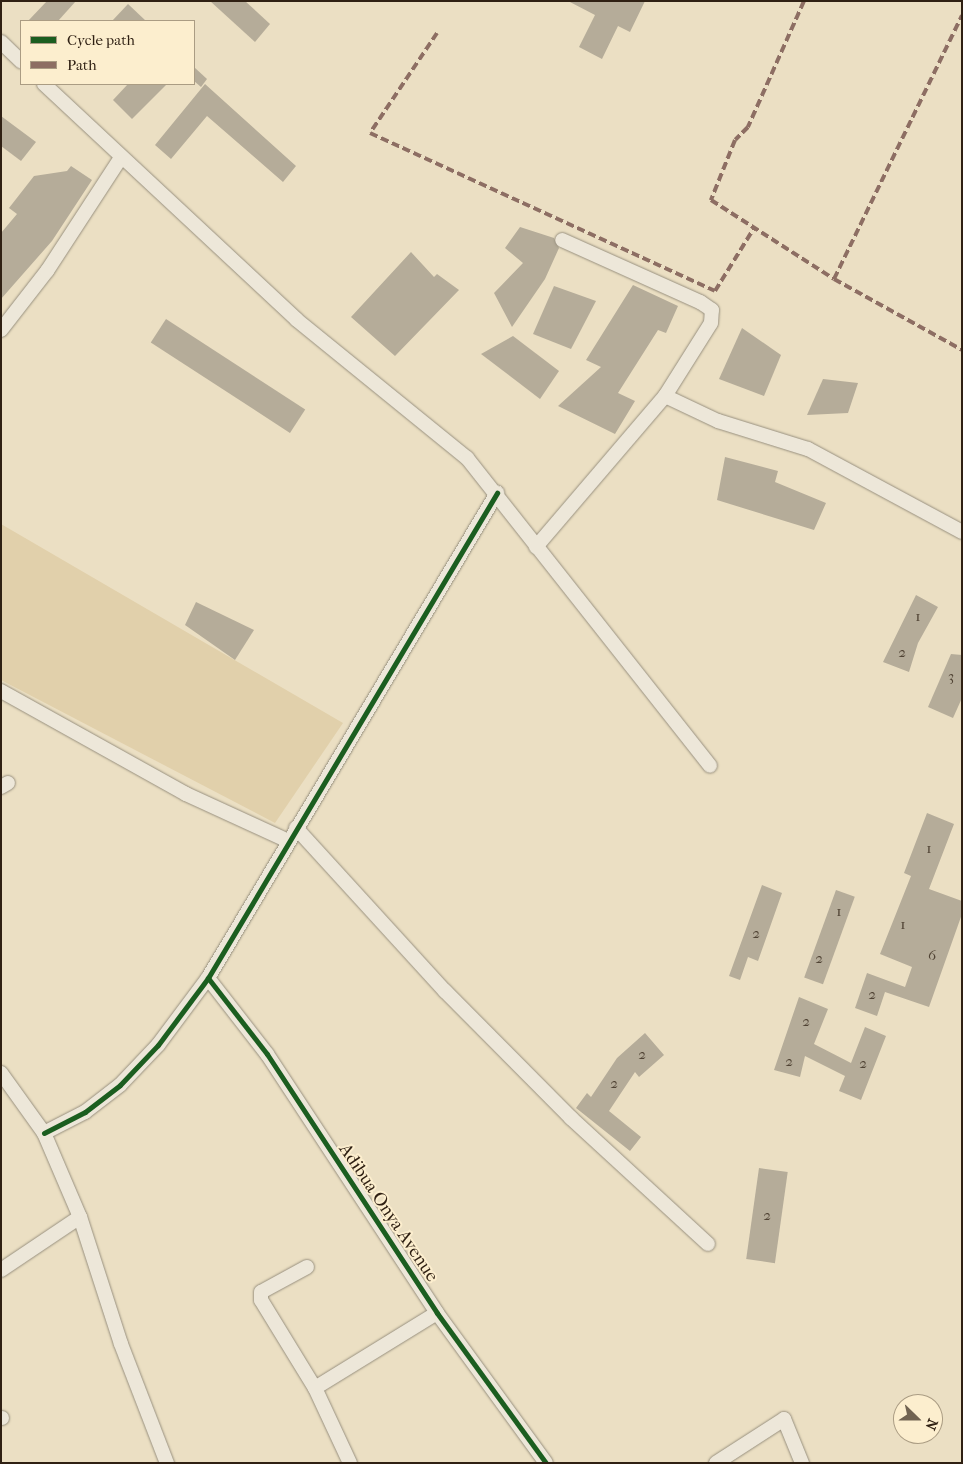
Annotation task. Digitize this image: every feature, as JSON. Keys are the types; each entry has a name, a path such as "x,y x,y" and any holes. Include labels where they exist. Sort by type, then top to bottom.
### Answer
{"street":[{"path":"1,42 20,60"},
{"path":"45,85 120,159 297,320 428,421 497,493 536,547 710,766"},
{"path":"1,330 47,271 120,159"},
{"path":"536,547 665,396 711,323 712,310 562,240"},
{"path":"665,396 718,421 808,449 962,532"},
{"path":"44,1133 85,1112 120,1085 158,1045 208,978 497,493"},
{"path":"1,691 186,794 288,841"},
{"path":"296,828 466,1012 571,1118 708,1244"},
{"name":"Adibua Onya Avenue","path":"208,978 267,1054 437,1313 546,1463"},
{"path":"1,1073 44,1133 80,1217 121,1344 167,1463"},
{"path":"1,1270 80,1217"},
{"path":"308,1267 261,1292 261,1300 315,1388 350,1463"},
{"path":"315,1388 437,1313"},
{"path":"716,1463 784,1418 802,1463"}],"shaded area":[{"path":"1,524 343,723 275,823 1,680"}],"building":[{"path":"47,1 76,1 59,20 29,20"},
{"path":"210,1 245,1 270,24 255,42"},
{"path":"568,1 645,1 630,32 618,26 602,59 579,47 595,15"},
{"path":"128,4 145,20 113,20"},
{"path":"195,68 207,79 201,87 195,82"},
{"path":"205,84 296,166 283,182 207,116 171,159 155,145"},
{"path":"127,85 166,85 132,119 113,100"},
{"path":"1,116 36,142 21,161 1,146"},
{"path":"71,166 92,180 52,241 1,299 1,233 17,214 9,208 34,176 67,171"},
{"path":"520,227 554,238 559,248 545,279 512,327 494,293 523,263 505,248"},
{"path":"411,252 434,277 437,274 459,290 395,356 351,317"},
{"path":"633,285 678,306 666,333 658,330 618,393 635,401 615,434 558,406 601,367 586,360"},
{"path":"554,286 596,301 571,349 533,334"},
{"path":"166,319 305,409 290,433 151,342"},
{"path":"742,328 781,355 764,396 719,379"},
{"path":"513,336 559,371 540,399 481,354"},
{"path":"823,379 858,383 848,413 807,415"},
{"path":"725,457 778,471 775,482 826,503 814,530 717,500"},
{"path":"916,595 938,607 918,643 909,672 883,662"},
{"path":"196,602 254,630 235,660 185,625"},
{"path":"951,654 962,655 962,698 953,718 928,707"},
{"path":"927,813 954,824 929,889 962,901 962,914 929,1007 885,992 877,1016 855,1008 867,973 905,987 912,967 880,954 911,876 904,873"},
{"path":"762,885 782,893 758,961 748,957 740,980 729,976"},
{"path":"836,890 855,897 823,984 804,977"},
{"path":"799,997 828,1009 814,1044 851,1063 865,1027 886,1036 861,1100 839,1091 845,1076 805,1056 800,1077 774,1070"},
{"path":"645,1033 664,1055 639,1077 635,1072 609,1111 641,1137 630,1151 576,1108 587,1093 591,1097 617,1058"},
{"path":"759,1168 788,1172 775,1263 746,1259"}],"marked path":[{"path":"804,1 748,127 735,140 711,200 834,279 962,15"},
{"path":"437,33 370,133 715,291 754,228"},
{"path":"834,279 962,350"}],"cycle path":[{"path":"44,1133 85,1112 120,1085 158,1045 208,978 497,493"},
{"path":"208,978 267,1054 437,1313 546,1463"}]}
